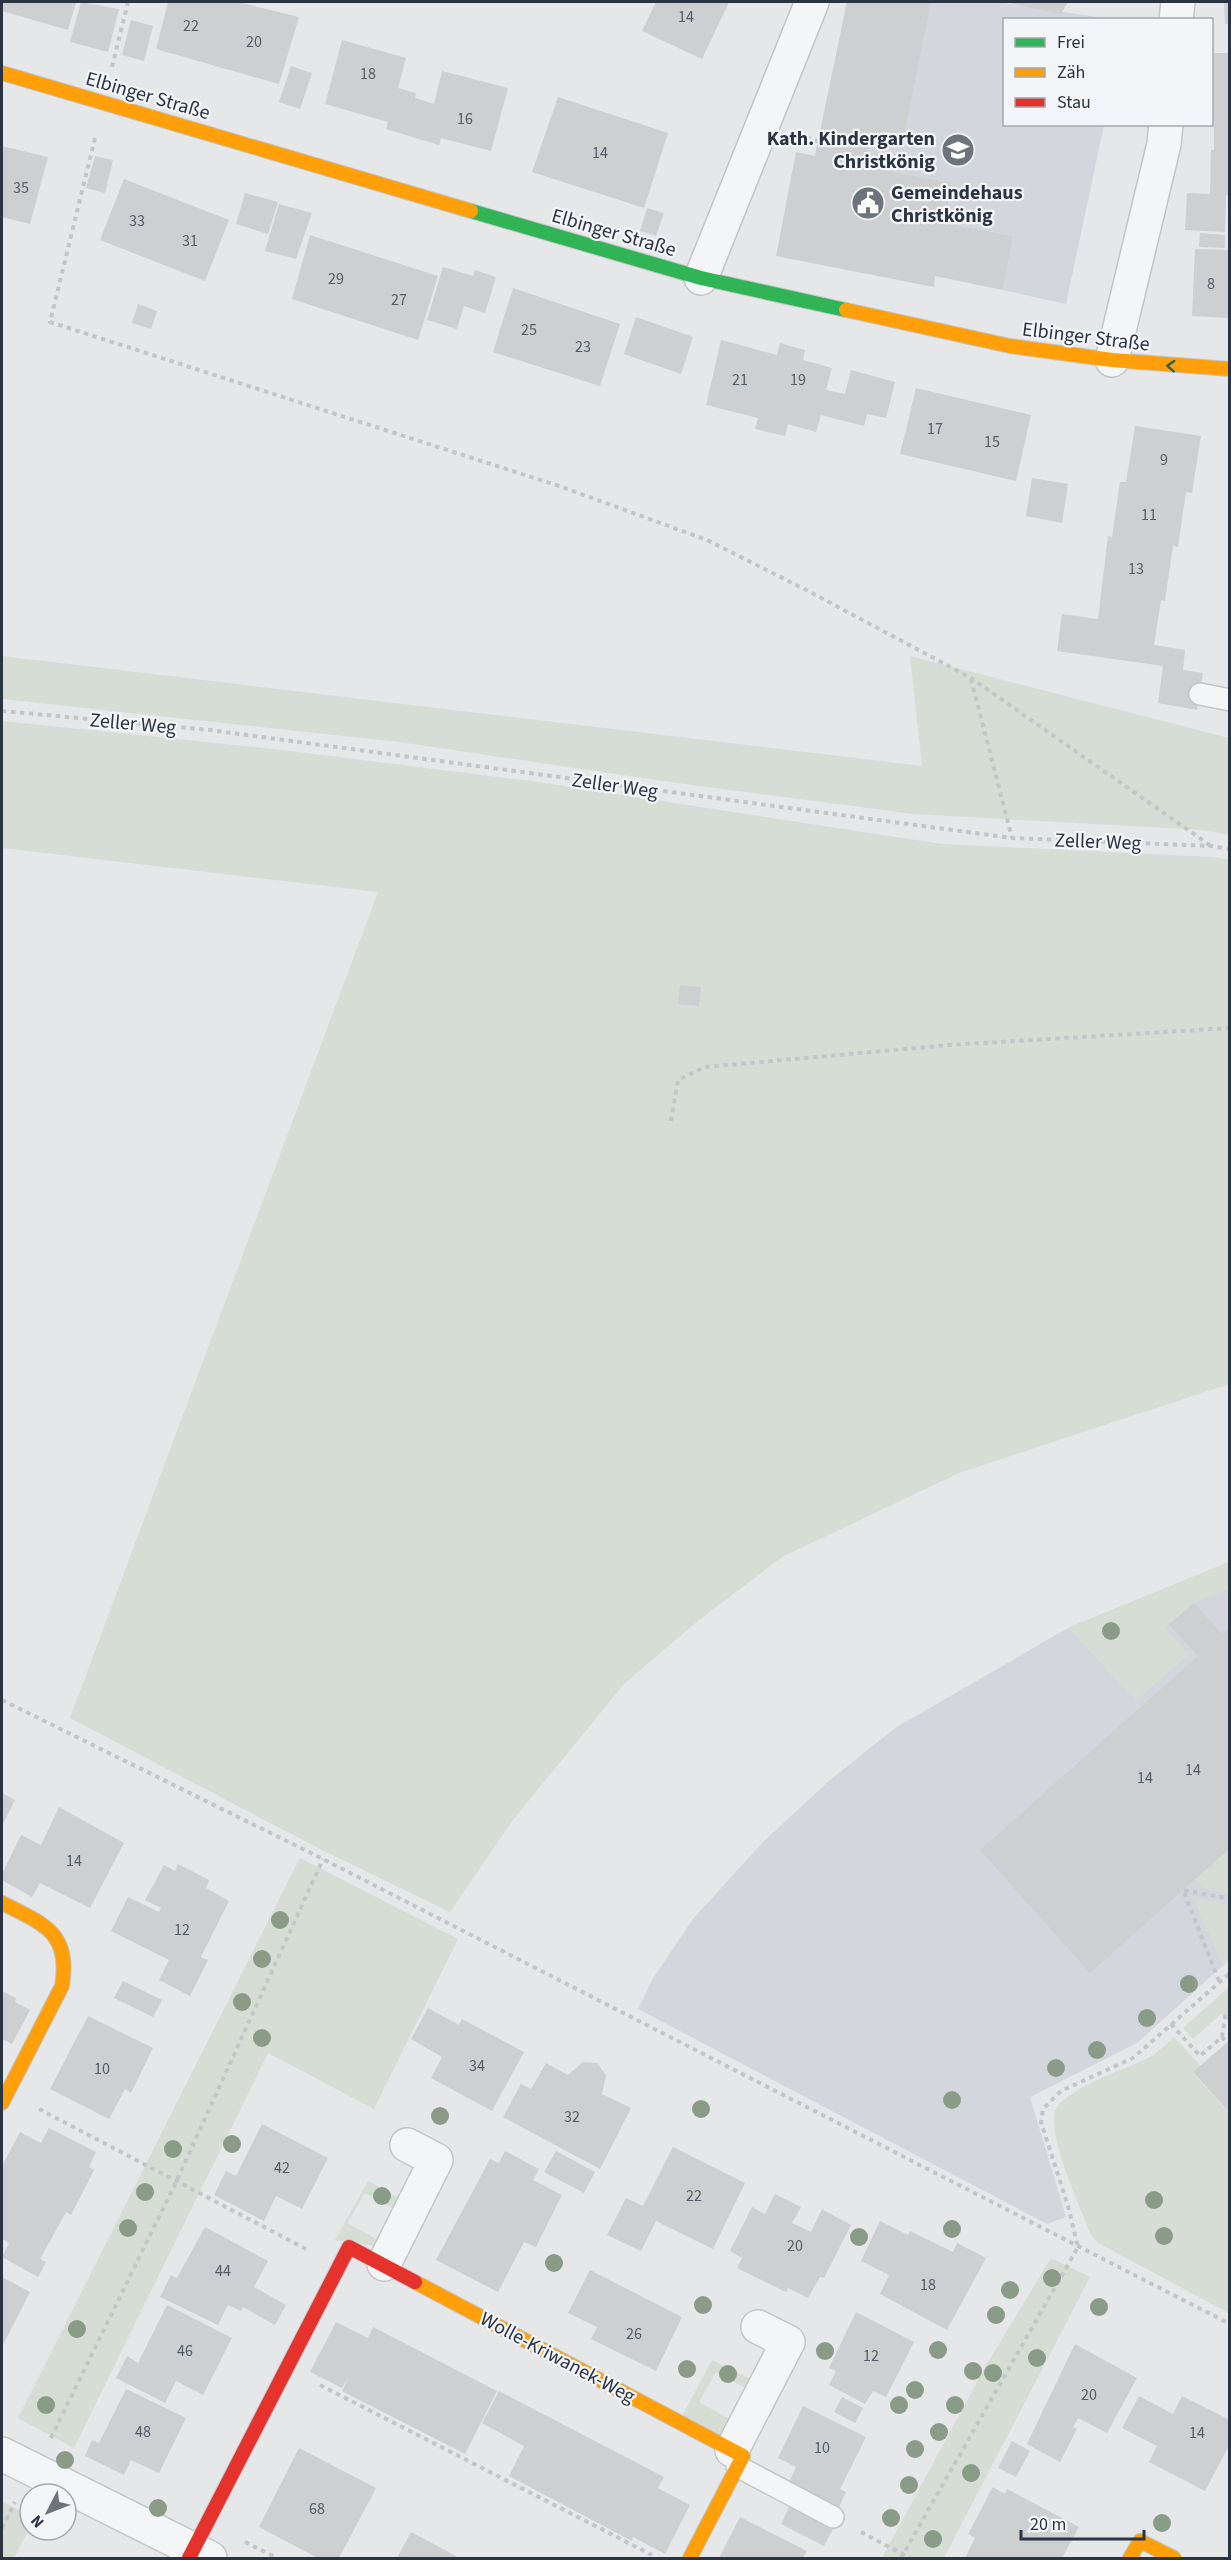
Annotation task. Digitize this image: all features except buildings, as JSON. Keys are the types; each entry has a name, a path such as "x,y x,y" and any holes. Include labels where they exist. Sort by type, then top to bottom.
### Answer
{"street":[{"path":"701,278 812,2"},
{"path":"1176,18 1178,2"},
{"name":"Elbinger Straße","path":"2,73 701,278 1010,346 1112,360 1230,369"},
{"path":"1112,360 1159,136"},
{"path":"2,1903 56,1934 66,1951 67,1968 62,1986 4,2098"},
{"path":"384,2264 436,2160 407,2145"},
{"name":"Wolle-Kriwanek-Weg","path":"197,2556 286,2367 349,2247 384,2264 735,2458"},
{"path":"690,2559 788,2342 758,2327"},
{"path":"2,2454 197,2556"},
{"path":"1130,2559 1140,2541 1174,2559"}],"lane":[{"path":"1200,694 1230,700"},
{"path":"735,2458 833,2517"}],"path":[{"path":"128,2 50,322 559,486 707,540 971,678 1211,846"},
{"path":"971,678 1012,838"},
{"name":"Zeller Weg","path":"2,711 210,730 1012,838 1211,846 1230,849"},
{"path":"671,1120 678,1080 705,1067 950,1046 1230,1028"},
{"path":"2,1700 323,1859 1230,2324"},
{"path":"34,2471 177,2180 323,1859"},
{"path":"1219,1981 1183,1890 1230,1899"},
{"path":"902,2556 1078,2247 1068,2206 1041,2122 1043,2109 1062,2091 1133,2058 1230,1973"},
{"path":"1171,2024 1200,2056 1222,2037 1225,2017 1230,2014"},
{"path":"1222,2037 1226,2042"},
{"path":"4,2098 177,2180 339,2266"},
{"path":"286,2367 658,2559"},
{"path":"833,2517 910,2559"}],"shaded area":[{"name":"Kath. Kindergarten Christkönig","path":"847,2 997,2 1103,18 1003,18 1003,126 1104,126 1066,304 1003,290 1013,236 945,223 952,183 815,156"},
{"path":"2,656 922,766 910,656 1229,738 1229,835 1203,830 913,814 670,782 399,742 2,699"},
{"path":"2,721 282,750 538,782 942,844 1214,857 1229,860 1229,1384 959,1473 782,1557 699,1620 624,1684 512,1821 450,1912 320,1849 70,1718 378,892 2,848"},
{"path":"1229,1562 1229,1960 1137,2043 1030,2097 1066,2217 1047,2224 638,2009 652,1980 693,1919 763,1842 829,1781 895,1728 1068,1628"},
{"path":"1229,1562 1229,1589 1194,1603 1165,1628 1189,1654 1136,1701 1068,1628"},
{"path":"1229,1848 1229,1894 1203,1888 1195,1879"},
{"path":"300,1858 458,1939 374,2109 268,2053 74,2448 18,2418"},
{"path":"1192,1897 1229,1905 1229,1960 1223,1966"},
{"path":"1229,1987 1229,2022 1221,2014 1193,2039 1183,2028"},
{"path":"1174,2037 1201,2066 1193,2073 1229,2113 1229,2313 1098,2243 1091,2235 1073,2192 1056,2139 1055,2112 1069,2096 1097,2080 1150,2057"},
{"path":"368,2181 413,2206 408,2216 365,2193 347,2223 392,2248 335,2240"},
{"path":"1051,2258 1090,2277 944,2558 882,2558 985,2367"},
{"path":"712,2360 765,2386 760,2396 716,2372 699,2402 744,2427 732,2450 679,2422"},
{"path":"2,2501 18,2510 18,2542 22,2542 14,2558 2,2558"}],"traffic: fast":[{"path":"471,211 701,278 846,310"}],"traffic: slow":[{"path":"2,73 471,211"},
{"path":"846,310 1010,346 1112,360 1230,369"},
{"path":"2,1903 30,1917 51,1933 58,1942 64,1968 62,1986 2,2103"},
{"path":"415,2282 743,2456 690,2558"},
{"path":"1130,2558 1140,2541 1174,2558"}],"traffic: jam":[{"path":"189,2558 349,2247 415,2282"}],"place":[{"name":"Kath. Kindergarten Christkönig","path":"958,150"},
{"name":"Gemeindehaus Christkönig","path":"868,203"}]}
